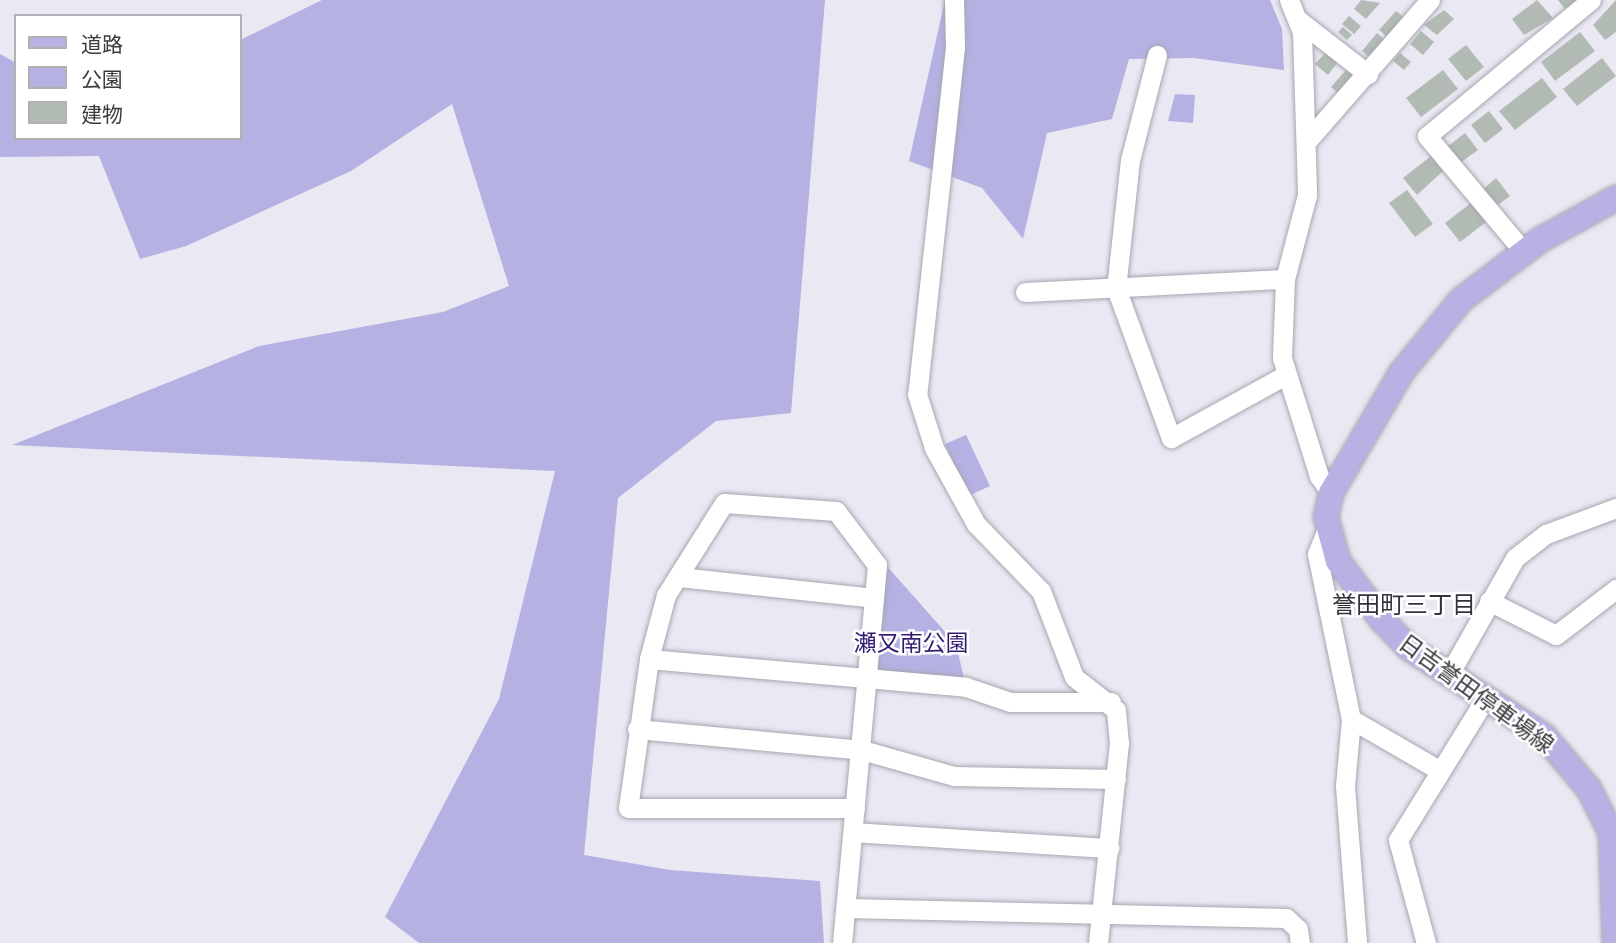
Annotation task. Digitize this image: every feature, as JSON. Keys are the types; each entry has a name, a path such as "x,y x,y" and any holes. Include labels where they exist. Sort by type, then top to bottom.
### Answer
{"main road":[{"name":"日吉誉田停車場線","path":"1615,943 1614,834 1589,789 1556,748 1409,648 1366,602 1338,561 1327,529 1331,493 1421,345 1461,300 1523,251 1616,198"}],"street":[{"path":"954,0 955,47 917,394 934,448 976,524 1041,591 1074,677 1111,702 1118,727 1116,779 1098,943"},
{"path":"1289,0 1297,19 1307,141 1307,195 1285,279 1284,376 1318,476 1331,493"},
{"path":"1307,141 1430,0"},
{"path":"1523,251 1427,136 1591,0"},
{"path":"1297,19 1368,74"},
{"path":"1157,55 1130,160 1116,288 1171,438 1284,376"},
{"path":"1026,292 1285,279"},
{"path":"842,943 862,750 877,565 836,512 724,503 667,595 649,659 628,808 855,808"},
{"path":"1448,676 1489,601 1528,544 1616,508"},
{"path":"1327,529 1317,554 1320,584 1351,719 1345,786 1357,943"},
{"path":"679,578 874,598"},
{"path":"1489,601 1556,635 1616,589"},
{"path":"649,659 867,676 966,687 1010,702 1111,702"},
{"path":"1426,943 1398,840 1485,699"},
{"path":"1351,719 1439,770"},
{"path":"638,729 862,750 954,776 1116,779"},
{"path":"852,832 1110,848"},
{"path":"846,908 1100,918 1286,918 1298,929 1300,943"}],"green space":[{"path":"322,0 825,0 791,413 716,421 618,498 584,855 670,870 820,881 824,943 419,943 385,917 499,699 555,471 12,445 259,346 443,312 509,286 452,104 351,171 186,246 140,259 99,156 0,157 0,54 14,62 14,140 242,140 242,39"},
{"path":"945,0 1270,0 1282,29 1284,70 1194,58 1129,59 1112,119 1047,133 1023,239 982,188 909,161"},
{"path":"1175,94 1195,95 1193,123 1168,121"},
{"path":"966,435 990,486 968,496 945,444"},
{"name":"瀬又南公園","path":"884,563 956,644 966,687 874,671"}],"building":[{"path":"1361,0 1380,3 1366,19 1354,9"},
{"path":"1537,0 1553,18 1524,35 1512,19"},
{"path":"1558,0 1576,0 1565,9"},
{"path":"1616,0 1616,32 1605,40 1593,25"},
{"path":"1444,10 1454,19 1437,35 1424,25"},
{"path":"1396,11 1407,20 1390,39 1379,30"},
{"path":"1349,16 1361,26 1354,34 1342,24"},
{"path":"1343,27 1352,35 1347,40 1338,32"},
{"path":"1421,31 1434,42 1423,55 1410,44"},
{"path":"1580,32 1595,51 1555,81 1541,62"},
{"path":"1377,33 1387,42 1373,60 1362,51"},
{"path":"1466,45 1484,67 1466,81 1448,59"},
{"path":"1325,53 1337,63 1328,75 1315,64"},
{"path":"1400,53 1411,62 1404,70 1393,61"},
{"path":"1602,58 1616,76 1577,106 1563,89"},
{"path":"1346,70 1357,79 1342,96 1331,87"},
{"path":"1443,70 1458,89 1421,117 1406,98"},
{"path":"1542,78 1557,97 1515,130 1499,111"},
{"path":"1489,111 1503,129 1485,143 1471,125"},
{"path":"1465,133 1478,150 1460,163 1447,147"},
{"path":"1431,156 1443,171 1417,195 1403,178"},
{"path":"1496,178 1510,196 1495,207 1482,190"},
{"path":"1407,190 1433,224 1415,237 1389,203"},
{"path":"1471,203 1486,222 1460,242 1445,223"}],"district":[{"name":"誉田町三丁目","path":"1404,604"}]}
